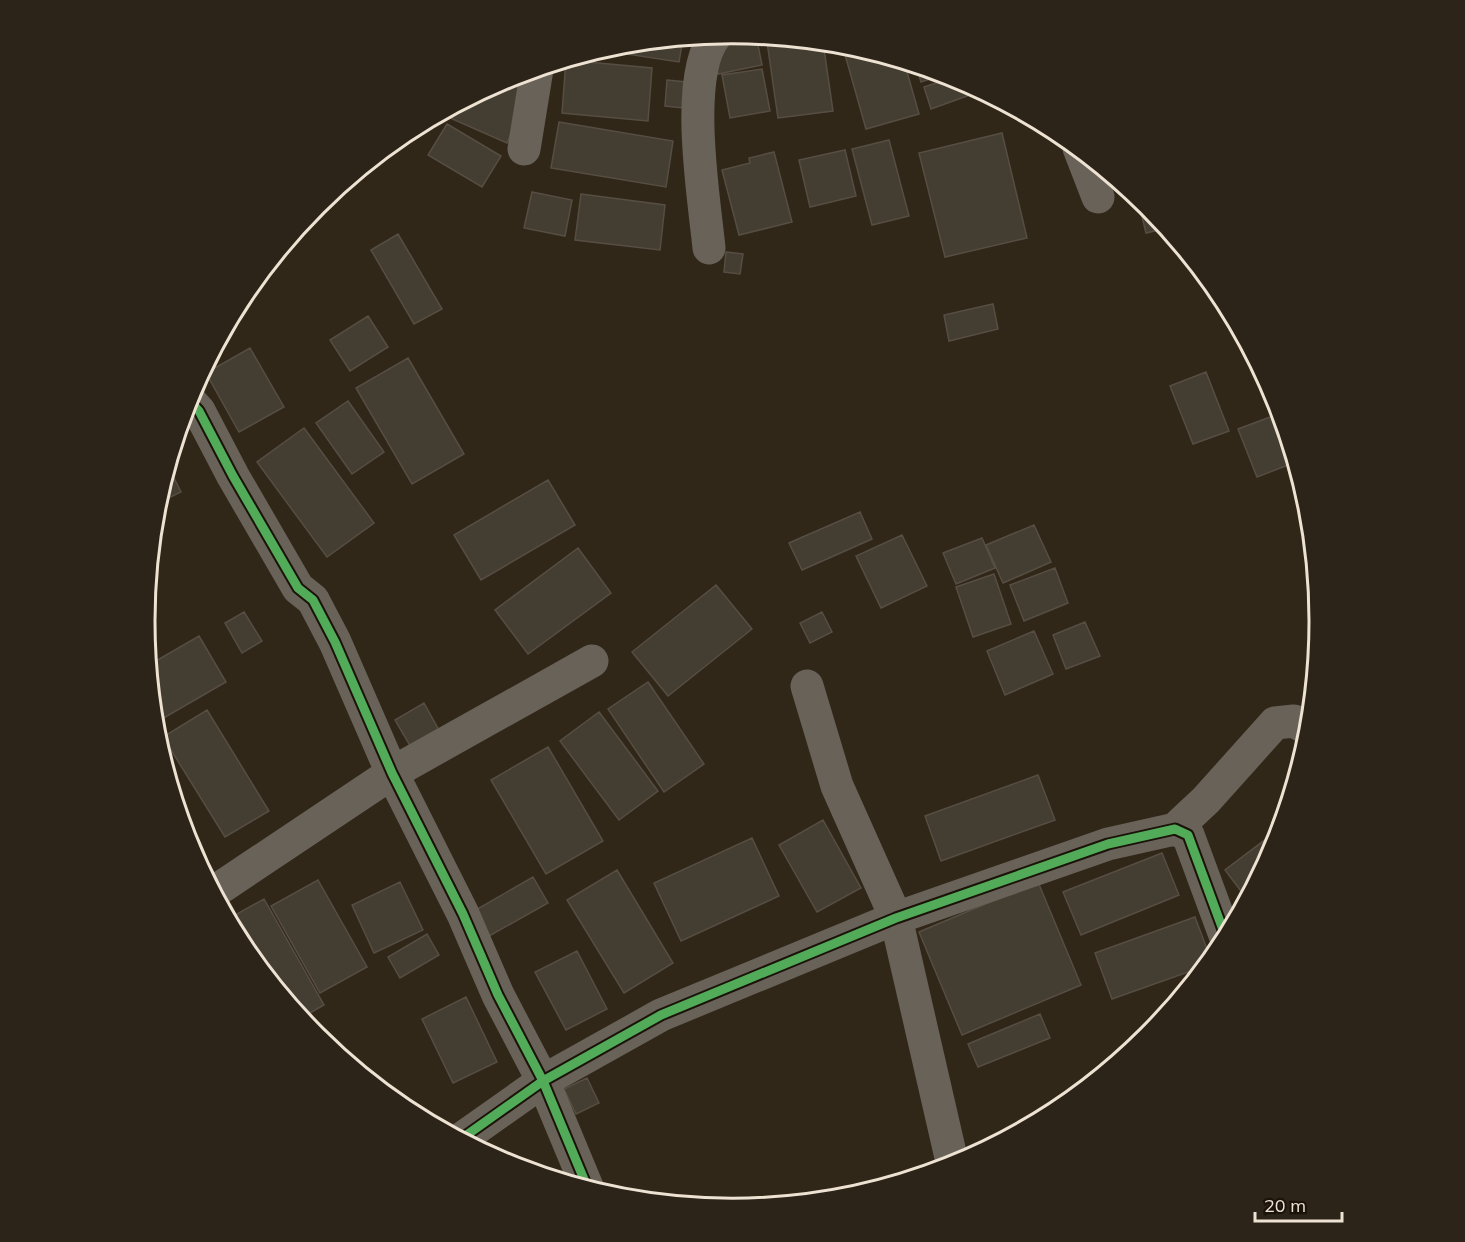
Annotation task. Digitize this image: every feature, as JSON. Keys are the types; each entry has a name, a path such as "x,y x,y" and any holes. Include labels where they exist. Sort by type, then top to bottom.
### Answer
{"street":[{"path":"709,45 699,82 699,144 709,248"},
{"path":"524,149 535,78"},
{"path":"1084,163 1098,197"},
{"path":"196,408 298,588 313,600 392,773 463,914 498,994 543,1081 584,1179"},
{"path":"221,887 392,773 592,661"},
{"path":"807,686 837,786 896,918 951,1156"},
{"path":"469,1134 543,1081 661,1015 896,918 1108,844 1175,829 1206,800 1275,723 1294,721 1300,725"},
{"path":"1175,829 1188,835 1223,927"}],"building":[{"path":"712,45 758,45 762,65 718,74"},
{"path":"767,45 824,51 833,111 778,118"},
{"path":"682,46 679,62 626,54"},
{"path":"845,55 907,71 919,114 866,129"},
{"path":"588,62 652,68 648,121 562,113 565,68"},
{"path":"762,69 770,111 730,118 722,75"},
{"path":"919,74 931,79 921,82"},
{"path":"530,80 534,82 507,143 450,118 477,103"},
{"path":"667,80 686,82 684,108 665,106"},
{"path":"939,82 970,95 931,109 924,87"},
{"path":"559,122 673,141 666,187 551,168"},
{"path":"447,124 501,156 482,187 428,155"},
{"path":"1002,133 1027,238 945,257 919,153"},
{"path":"889,140 909,216 872,225 852,149"},
{"path":"845,150 856,196 810,207 799,160"},
{"path":"774,152 792,222 739,235 722,170 750,163 749,158"},
{"path":"532,192 572,200 565,236 524,228"},
{"path":"581,194 665,205 660,250 575,240"},
{"path":"1141,213 1158,230 1146,233"},
{"path":"398,234 442,309 414,324 371,250"},
{"path":"726,252 743,254 740,274 724,272"},
{"path":"993,304 998,329 949,341 944,315"},
{"path":"368,316 388,347 350,371 330,340"},
{"path":"250,348 284,407 239,432 209,379 214,369"},
{"path":"408,358 464,454 412,484 356,388"},
{"path":"1206,372 1229,431 1193,444 1170,386"},
{"path":"348,401 384,452 352,474 316,423"},
{"path":"1272,416 1288,465 1257,477 1238,429"},
{"path":"304,428 374,523 327,557 257,462"},
{"path":"174,477 181,492 168,498"},
{"path":"548,480 575,525 481,580 454,535"},
{"path":"860,512 872,539 802,570 789,543"},
{"path":"1034,525 1051,562 1003,583 986,545"},
{"path":"902,535 927,586 881,608 856,556"},
{"path":"982,538 995,568 956,584 943,553"},
{"path":"578,548 611,593 528,654 495,610"},
{"path":"1055,568 1068,603 1024,621 1010,585"},
{"path":"994,574 1011,624 973,637 956,587"},
{"path":"716,585 752,629 668,696 632,652"},
{"path":"244,612 262,641 242,653 225,623"},
{"path":"822,612 832,632 810,643 800,623"},
{"path":"1085,622 1100,656 1066,669 1053,635"},
{"path":"1034,631 1053,674 1005,695 987,651"},
{"path":"199,636 226,682 163,718 156,661"},
{"path":"648,682 704,764 664,792 608,709"},
{"path":"424,703 440,732 412,749 395,720"},
{"path":"207,710 269,811 225,837 169,747 166,735"},
{"path":"599,712 658,791 619,820 560,741"},
{"path":"548,747 603,841 546,874 491,780"},
{"path":"1038,775 1055,820 941,861 925,816"},
{"path":"823,820 861,888 817,912 779,845"},
{"path":"752,838 779,896 681,941 654,883"},
{"path":"1268,838 1242,892 1225,870"},
{"path":"1162,853 1179,895 1081,935 1063,892"},
{"path":"617,870 673,963 624,993 567,900"},
{"path":"533,877 548,903 489,936 474,911"},
{"path":"318,880 367,967 320,993 271,906"},
{"path":"400,882 423,930 374,953 352,905"},
{"path":"1038,882 1081,985 962,1035 919,932"},
{"path":"264,899 324,1005 309,1013 274,973 235,915"},
{"path":"1195,917 1207,950 1193,970 1112,999 1095,953"},
{"path":"427,934 439,955 400,978 388,957"},
{"path":"577,951 607,1009 566,1030 535,972"},
{"path":"466,997 497,1062 453,1083 422,1019"},
{"path":"1040,1014 1050,1038 978,1067 968,1044"},
{"path":"587,1078 599,1103 576,1114 564,1089"}],"cycle path":[{"path":"196,408 298,588 313,600 335,642 392,773 463,914 498,995 543,1081 584,1179"},
{"path":"468,1134 543,1081 661,1015 896,918 1108,844 1175,829 1188,835 1222,927"}]}
